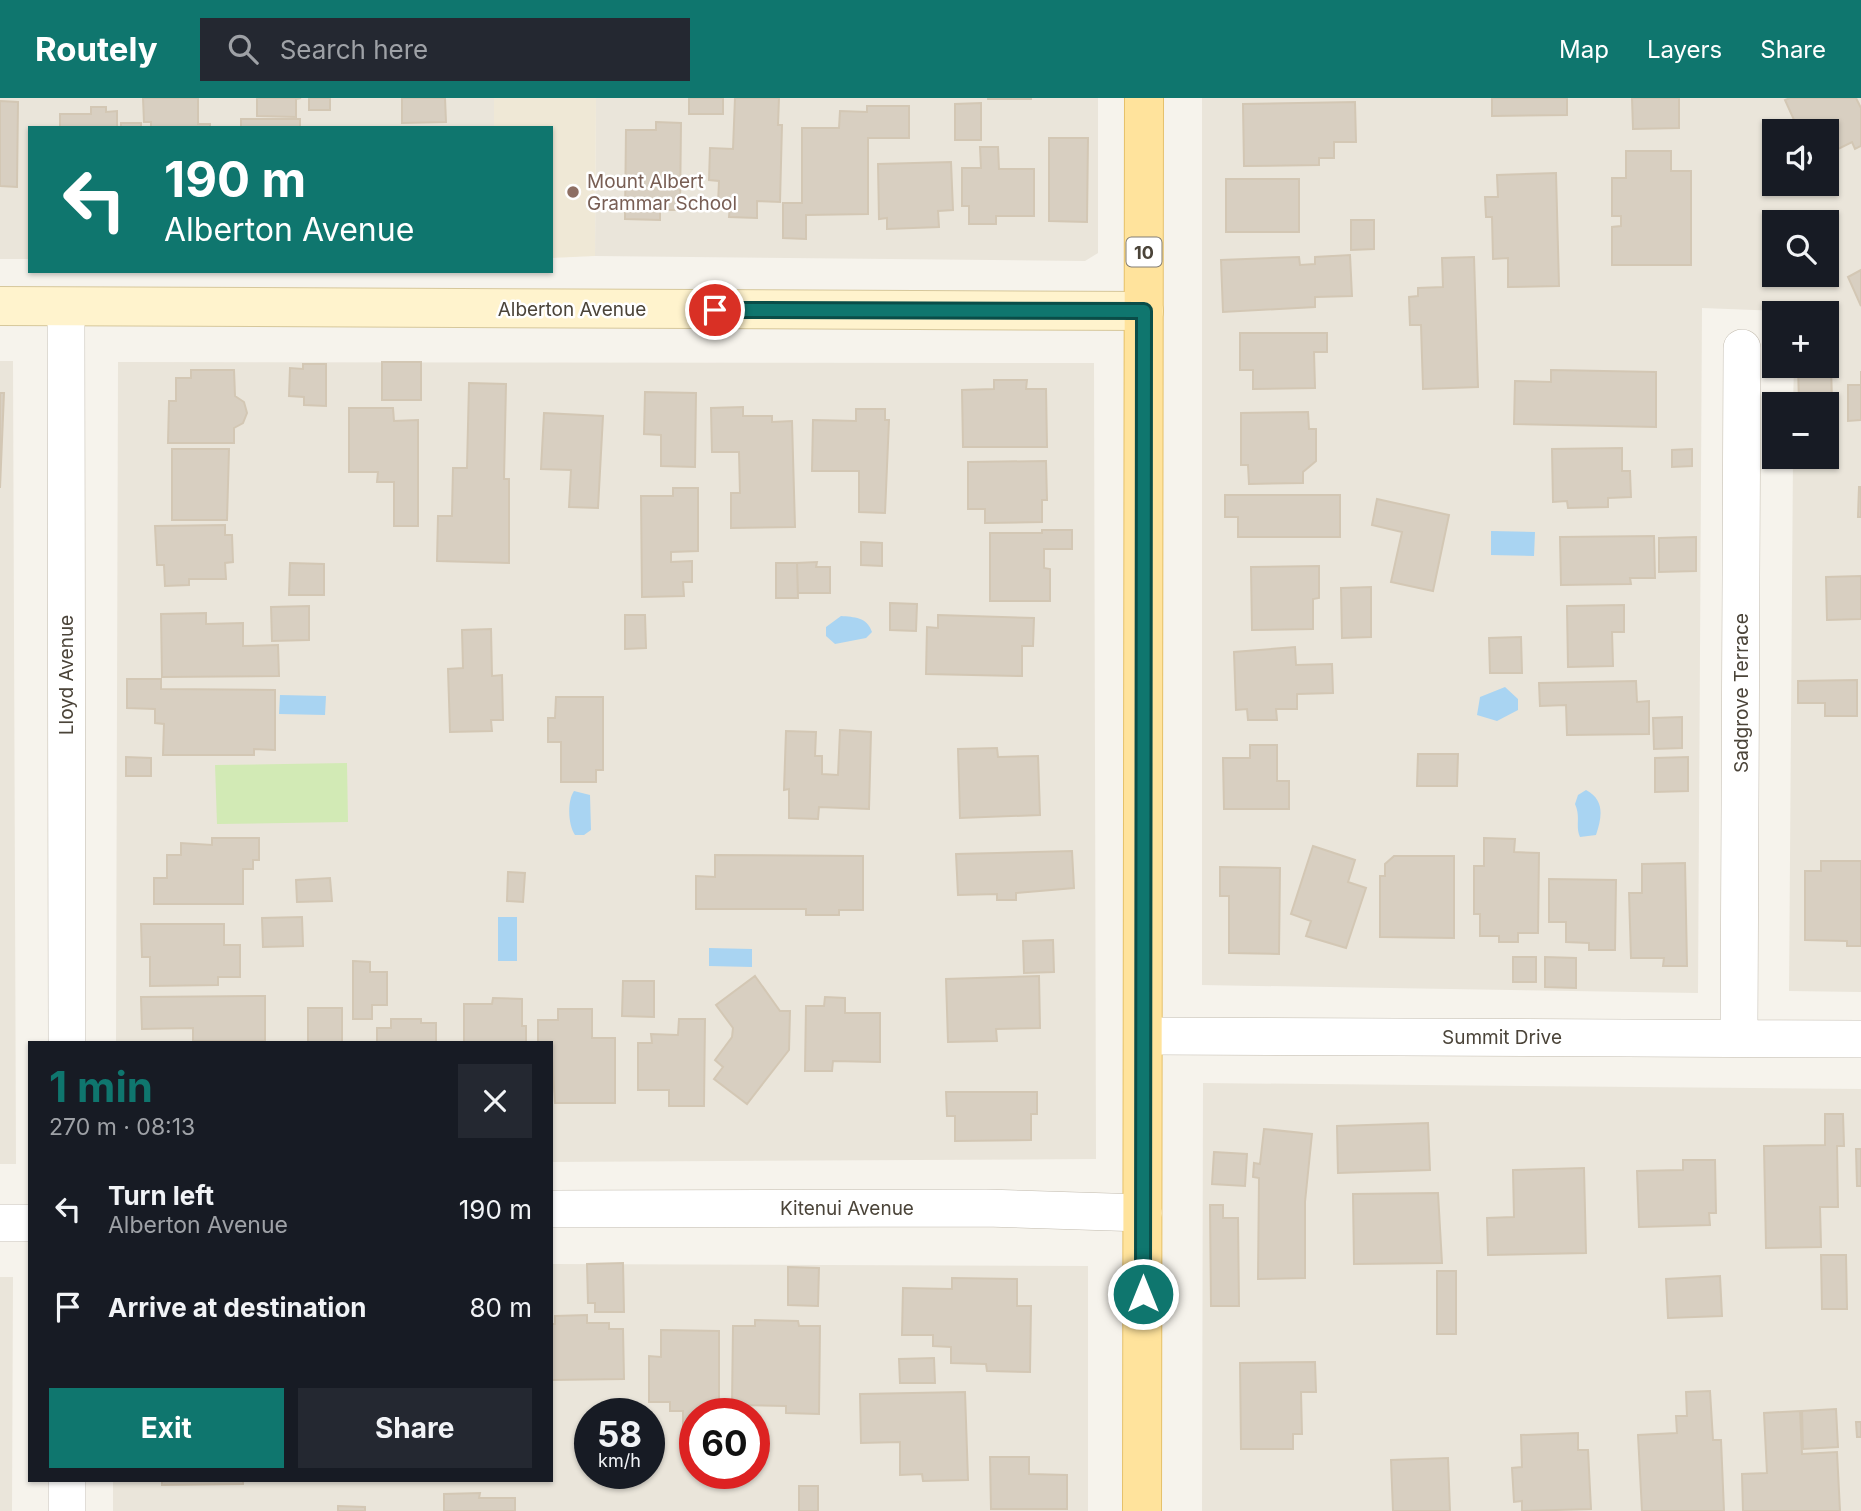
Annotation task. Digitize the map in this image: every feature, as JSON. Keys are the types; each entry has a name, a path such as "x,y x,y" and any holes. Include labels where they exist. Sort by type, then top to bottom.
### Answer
{"main road":[{"name":"10","path":"1142,1511 1144,98"},
{"name":"Alberton Avenue","path":"0,306 1144,311"}],"street":[{"name":"Lloyd Avenue","path":"66,307 67,1041"},
{"name":"Sadgrove Terrace","path":"1739,1037 1742,348"},
{"name":"Summit Drive","path":"1144,1036 1861,1039"},
{"name":"Kitenui Avenue","path":"553,1209 986,1208 1143,1213"},
{"path":"0,1223 28,1223"},
{"path":"67,1482 67,1511"}],"shaded area":[{"path":"0,98 494,98 494,126 28,126 28,259 0,259"},
{"name":"Mount Albert Grammar School","path":"494,98 596,98 595,256 553,258 553,126 494,126"},
{"path":"596,98 1098,98 1098,253 1085,261 595,256"},
{"path":"1202,98 1861,98 1861,992 1789,991 1793,469 1839,469 1839,392 1793,392 1794,378 1839,378 1839,301 1762,301 1762,310 1702,308 1698,993 1202,985"},
{"path":"0,361 13,361 16,1164 0,1164"},
{"path":"118,362 1094,363 1096,1159 553,1162 553,1041 116,1041"},
{"path":"1203,1083 1861,1089 1861,1511 1202,1511"},
{"path":"553,1264 1088,1266 1088,1511 113,1511 113,1482 553,1482"},
{"path":"0,1277 13,1277 12,1511 0,1511"}],"green space":[{"path":"347,763 348,822 217,824 215,765"}],"water":[{"path":"1491,531 1535,532 1534,556 1491,555"},
{"path":"841,616 867,623 872,632 866,638 835,644 826,636 826,627"},
{"path":"1505,687 1518,699 1518,710 1497,721 1477,715 1480,697"},
{"path":"280,695 326,696 325,715 279,714"},
{"path":"1586,790 1599,804 1600,822 1596,835 1580,837 1575,804 1578,795"},
{"path":"574,791 590,795 591,830 584,835 575,835 571,825 569,807"},
{"path":"498,917 517,917 517,961 498,961"},
{"path":"709,948 752,949 752,967 709,966"}],"building":[{"path":"143,98 198,98 198,124 210,126 151,126 151,122 144,122"},
{"path":"257,98 301,98 296,99 296,117 257,116"},
{"path":"309,98 330,98 330,110 309,110"},
{"path":"402,98 445,98 446,122 402,123"},
{"path":"689,98 723,98 723,114 689,114"},
{"path":"735,98 779,98 778,125 782,125 780,202 757,201 757,218 729,217 730,204 718,204 719,181 709,180 710,148 733,149"},
{"path":"1031,98 1031,99 988,99"},
{"path":"1492,98 1567,98 1567,115 1492,116"},
{"path":"1632,98 1679,98 1679,128 1633,129"},
{"path":"1856,98 1861,108 1861,146 1855,149 1852,142 1839,148 1839,119 1794,119 1785,100"},
{"path":"0,101 18,102 17,187 0,186"},
{"path":"1355,102 1356,142 1334,142 1334,158 1319,158 1319,165 1244,166 1243,104"},
{"path":"981,103 981,140 955,140 955,104"},
{"path":"867,106 909,106 909,138 868,138 868,214 806,215 806,239 783,238 783,203 802,203 802,128 839,128 840,111 867,112"},
{"path":"91,107 106,107 106,112 117,111 117,126 60,126 60,114 91,114"},
{"path":"241,119 300,119 300,126 241,126"},
{"path":"656,122 681,123 680,210 660,210 660,220 625,219 626,130 656,130"},
{"path":"121,123 141,123 141,126 121,126"},
{"path":"1049,138 1088,138 1087,222 1049,221"},
{"path":"980,147 998,147 999,169 1034,169 1034,216 996,216 996,224 969,224 969,206 962,206 962,168 981,168"},
{"path":"1626,151 1671,151 1671,171 1691,171 1691,265 1612,265 1612,227 1621,226 1621,216 1612,216 1612,178 1626,178"},
{"path":"951,162 953,210 938,211 939,227 887,229 887,218 879,219 878,164"},
{"path":"1556,173 1559,286 1508,287 1508,258 1493,259 1492,217 1486,217 1485,197 1498,197 1497,175"},
{"path":"1226,179 1299,179 1299,232 1226,232"},
{"path":"1351,220 1374,220 1374,249 1351,250"},
{"path":"1350,255 1352,296 1315,297 1315,307 1223,312 1221,260 1299,257 1300,265 1315,264 1315,257"},
{"path":"1474,257 1478,387 1423,389 1421,325 1410,325 1409,297 1418,296 1418,288 1443,287 1442,258"},
{"path":"1861,270 1861,306 1848,277"},
{"path":"1240,333 1327,333 1327,352 1314,352 1315,388 1253,389 1253,370 1240,370"},
{"path":"382,362 421,362 421,400 382,400"},
{"path":"303,364 326,364 326,406 304,405 304,397 289,396 290,368 303,369"},
{"path":"191,370 234,370 235,396 244,402 247,413 243,423 234,428 234,443 168,443 169,401 176,401 176,378 191,378"},
{"path":"1551,370 1656,372 1656,427 1514,424 1515,381 1551,382"},
{"path":"1798,378 1831,378 1832,392 1799,392"},
{"path":"994,380 1027,380 1026,389 1046,389 1047,447 963,447 962,390 994,389"},
{"path":"469,383 506,384 504,479 509,479 509,563 437,561 438,516 452,516 453,468 467,468"},
{"path":"1848,385 1861,385 1861,420 1848,421"},
{"path":"645,392 696,393 695,467 661,466 661,435 644,434"},
{"path":"0,393 4,393 0,488"},
{"path":"743,407 743,416 772,416 772,422 792,421 795,527 731,528 731,493 740,493 739,452 712,452 711,408"},
{"path":"349,408 393,408 394,421 418,420 418,526 394,526 394,482 377,482 378,472 349,472"},
{"path":"856,409 885,409 885,420 889,420 885,513 859,512 859,471 812,471 813,420 856,421"},
{"path":"1308,412 1309,429 1316,429 1316,461 1303,472 1303,483 1249,484 1248,465 1241,465 1241,413"},
{"path":"544,413 603,416 598,508 569,507 571,470 541,469"},
{"path":"1622,448 1622,471 1630,471 1631,497 1608,498 1608,507 1568,508 1567,501 1553,502 1552,449"},
{"path":"172,449 229,449 227,520 172,520"},
{"path":"1692,449 1692,466 1672,467 1672,450"},
{"path":"1046,461 1047,500 1042,500 1042,522 985,523 985,509 968,509 968,462"},
{"path":"1861,487 1861,517 1858,517"},
{"path":"673,488 698,488 698,551 671,552 671,562 692,561 692,582 683,582 684,596 642,597 641,496 673,496"},
{"path":"1225,495 1340,495 1340,537 1238,537 1238,517 1225,517"},
{"path":"1377,499 1449,515 1433,591 1391,582 1402,532 1372,525"},
{"path":"225,525 225,535 232,535 233,562 225,563 226,579 189,579 189,585 165,586 164,565 157,565 155,526"},
{"path":"1042,530 1072,530 1072,549 1044,549 1044,568 1050,569 1050,601 990,601 990,533 1042,533"},
{"path":"1654,536 1655,578 1630,578 1631,584 1561,585 1560,537"},
{"path":"1696,537 1696,571 1659,572 1659,538"},
{"path":"861,542 882,543 882,566 861,565"},
{"path":"817,562 816,567 830,567 830,593 798,593 797,563"},
{"path":"290,563 324,564 324,595 289,595"},
{"path":"776,563 797,563 798,598 776,598"},
{"path":"1319,566 1319,598 1313,599 1313,629 1252,630 1251,567"},
{"path":"1861,576 1861,619 1827,620 1826,577"},
{"path":"1371,587 1371,637 1342,638 1341,588"},
{"path":"890,603 917,604 916,631 890,630"},
{"path":"1624,605 1624,632 1612,632 1613,666 1568,667 1567,606"},
{"path":"309,606 309,640 272,641 271,607"},
{"path":"206,613 206,624 243,623 243,646 278,645 279,676 162,677 161,614"},
{"path":"625,615 645,615 646,648 625,649"},
{"path":"938,615 1034,618 1033,646 1022,646 1022,676 926,674 927,627 938,628"},
{"path":"491,629 492,676 502,675 503,720 491,720 492,731 450,732 448,669 463,668 462,630"},
{"path":"1521,637 1522,673 1490,673 1489,638"},
{"path":"1295,647 1296,665 1332,664 1333,693 1297,694 1297,709 1276,709 1277,720 1248,720 1247,709 1236,710 1234,652"},
{"path":"127,679 161,679 161,689 275,690 275,750 254,749 254,755 163,755 164,724 155,723 155,709 127,708"},
{"path":"1857,680 1857,716 1825,716 1825,703 1798,703 1798,681"},
{"path":"1636,681 1637,702 1649,701 1649,734 1567,735 1566,705 1540,706 1539,683"},
{"path":"556,697 603,697 603,770 596,770 596,782 561,782 561,742 548,742 548,718 555,718"},
{"path":"1682,717 1682,748 1654,749 1653,718"},
{"path":"840,730 871,732 869,809 819,807 818,819 789,818 789,789 784,790 786,731 816,732 815,756 822,756 822,774 838,775"},
{"path":"1250,745 1277,745 1277,781 1289,781 1289,809 1224,809 1223,758 1250,758"},
{"path":"997,748 998,757 1038,756 1040,815 960,818 958,749"},
{"path":"1418,754 1458,754 1457,786 1417,786"},
{"path":"126,757 151,758 151,776 126,776"},
{"path":"1688,757 1688,791 1655,792 1655,758"},
{"path":"212,838 259,838 259,860 253,860 253,869 243,869 243,904 154,904 154,878 167,878 167,855 181,855 181,843 212,845"},
{"path":"1484,838 1515,839 1514,852 1539,853 1538,933 1518,933 1518,942 1499,942 1499,936 1480,936 1480,914 1474,914 1474,866 1484,866"},
{"path":"1313,846 1355,860 1348,882 1366,888 1346,948 1306,936 1311,921 1291,914"},
{"path":"1072,851 1074,888 1016,893 1016,900 997,900 997,894 958,895 956,854"},
{"path":"715,855 863,856 863,910 839,910 839,915 806,915 806,909 696,909 696,876 715,877"},
{"path":"1394,856 1454,856 1454,938 1380,937 1380,876 1385,876 1385,864"},
{"path":"1821,861 1861,861 1861,946 1847,946 1847,941 1805,940 1805,871 1821,871"},
{"path":"1685,863 1687,966 1663,966 1664,958 1631,958 1629,893 1642,893 1642,864"},
{"path":"1220,867 1280,868 1279,954 1229,953 1229,896 1220,896"},
{"path":"508,872 525,873 523,902 507,901"},
{"path":"330,878 332,901 297,902 296,880"},
{"path":"1549,879 1616,880 1615,950 1589,950 1589,943 1566,942 1566,922 1549,922"},
{"path":"302,917 303,946 263,947 262,918"},
{"path":"141,924 224,924 224,945 240,945 240,977 218,977 218,985 150,986 150,957 142,957"},
{"path":"1053,940 1054,972 1024,973 1023,941"},
{"path":"1513,957 1536,957 1536,982 1513,982"},
{"path":"1545,957 1576,958 1576,988 1545,987"},
{"path":"353,961 370,962 370,972 387,972 387,1005 372,1005 372,1019 353,1019"},
{"path":"755,976 780,1011 790,1011 789,1050 747,1104 714,1079 723,1067 715,1060 732,1037 733,1028 716,1005"},
{"path":"1039,976 1040,1028 996,1029 997,1041 948,1042 946,979"},
{"path":"623,981 654,981 654,1017 622,1016"},
{"path":"265,996 265,1041 193,1041 193,1028 142,1029 141,997"},
{"path":"825,997 845,998 845,1013 880,1013 880,1062 833,1061 832,1071 805,1071 806,1006 824,1006"},
{"path":"493,998 522,999 522,1026 526,1026 526,1041 464,1041 464,1004 492,1004"},
{"path":"308,1008 342,1008 342,1041 308,1041"},
{"path":"558,1009 592,1009 592,1038 615,1038 615,1103 555,1103 553,1041 538,1041 538,1020 558,1020"},
{"path":"391,1019 421,1019 421,1023 436,1023 436,1041 377,1041 377,1028 391,1028"},
{"path":"679,1019 705,1019 704,1106 669,1106 669,1090 638,1090 638,1043 652,1043 651,1034 678,1035"},
{"path":"946,1092 1037,1092 1037,1114 1031,1114 1031,1140 955,1141 955,1116 947,1116"},
{"path":"1825,1114 1843,1114 1844,1146 1837,1146 1838,1207 1820,1207 1821,1247 1766,1248 1764,1146 1825,1145"},
{"path":"1428,1123 1430,1170 1338,1173 1337,1126"},
{"path":"1264,1129 1312,1134 1305,1202 1305,1278 1258,1279 1259,1178 1253,1177 1254,1163 1260,1164"},
{"path":"1856,1149 1861,1149 1861,1186 1857,1186"},
{"path":"1214,1152 1247,1154 1245,1186 1212,1184"},
{"path":"1683,1160 1715,1160 1716,1213 1709,1213 1710,1225 1639,1227 1637,1171 1683,1170"},
{"path":"1584,1168 1586,1253 1488,1255 1487,1218 1514,1217 1513,1170"},
{"path":"1438,1193 1442,1263 1354,1264 1353,1194"},
{"path":"1210,1205 1223,1205 1223,1218 1238,1218 1239,1306 1211,1306"},
{"path":"1821,1255 1846,1255 1847,1309 1822,1309"},
{"path":"623,1263 624,1312 595,1312 595,1303 588,1303 587,1264"},
{"path":"788,1267 819,1268 818,1306 788,1305"},
{"path":"1437,1271 1456,1271 1456,1334 1437,1334"},
{"path":"1720,1276 1722,1316 1668,1318 1666,1279"},
{"path":"952,1278 1017,1279 1017,1306 1031,1306 1030,1372 987,1371 986,1364 951,1363 951,1347 933,1346 933,1335 902,1335 903,1288 952,1289"},
{"path":"587,1315 587,1323 609,1323 609,1329 623,1329 624,1379 553,1380 555,1316"},
{"path":"755,1320 798,1321 799,1326 820,1326 819,1414 786,1413 786,1406 770,1406 770,1398 732,1398 733,1326 755,1326"},
{"path":"661,1330 719,1331 719,1398 679,1398 679,1411 670,1411 670,1402 665,1402 665,1398 649,1398 649,1356 661,1357"},
{"path":"934,1358 935,1383 900,1383 899,1359"},
{"path":"1315,1362 1316,1392 1301,1392 1302,1434 1293,1434 1293,1449 1241,1449 1240,1363"},
{"path":"1710,1391 1713,1440 1721,1440 1724,1511 1642,1511 1638,1435 1677,1433 1676,1416 1687,1416 1686,1392"},
{"path":"965,1392 968,1480 923,1481 922,1474 900,1475 900,1442 861,1443 860,1394"},
{"path":"1836,1409 1838,1447 1803,1449 1802,1411"},
{"path":"1800,1411 1802,1454 1837,1452 1840,1511 1743,1511 1742,1474 1767,1473 1764,1413"},
{"path":"1856,1422 1861,1422 1861,1437 1857,1437"},
{"path":"1578,1433 1578,1450 1588,1450 1591,1509 1522,1511 1522,1501 1514,1502 1512,1468 1522,1467 1521,1435"},
{"path":"990,1457 1029,1457 1029,1474 1067,1475 1067,1509 991,1509"},
{"path":"1448,1458 1450,1511 1393,1511 1391,1460"},
{"path":"162,1482 243,1482 243,1484 162,1485"},
{"path":"799,1486 818,1486 818,1511 799,1511"},
{"path":"480,1493 479,1498 515,1498 515,1511 444,1511 444,1494"},
{"path":"338,1506 365,1507 365,1511 338,1511"}],"place":[{"name":"Mount Albert Grammar School","path":"573,192"}],"route":[{"path":"715,310 1144,311 1143,1294"}]}
